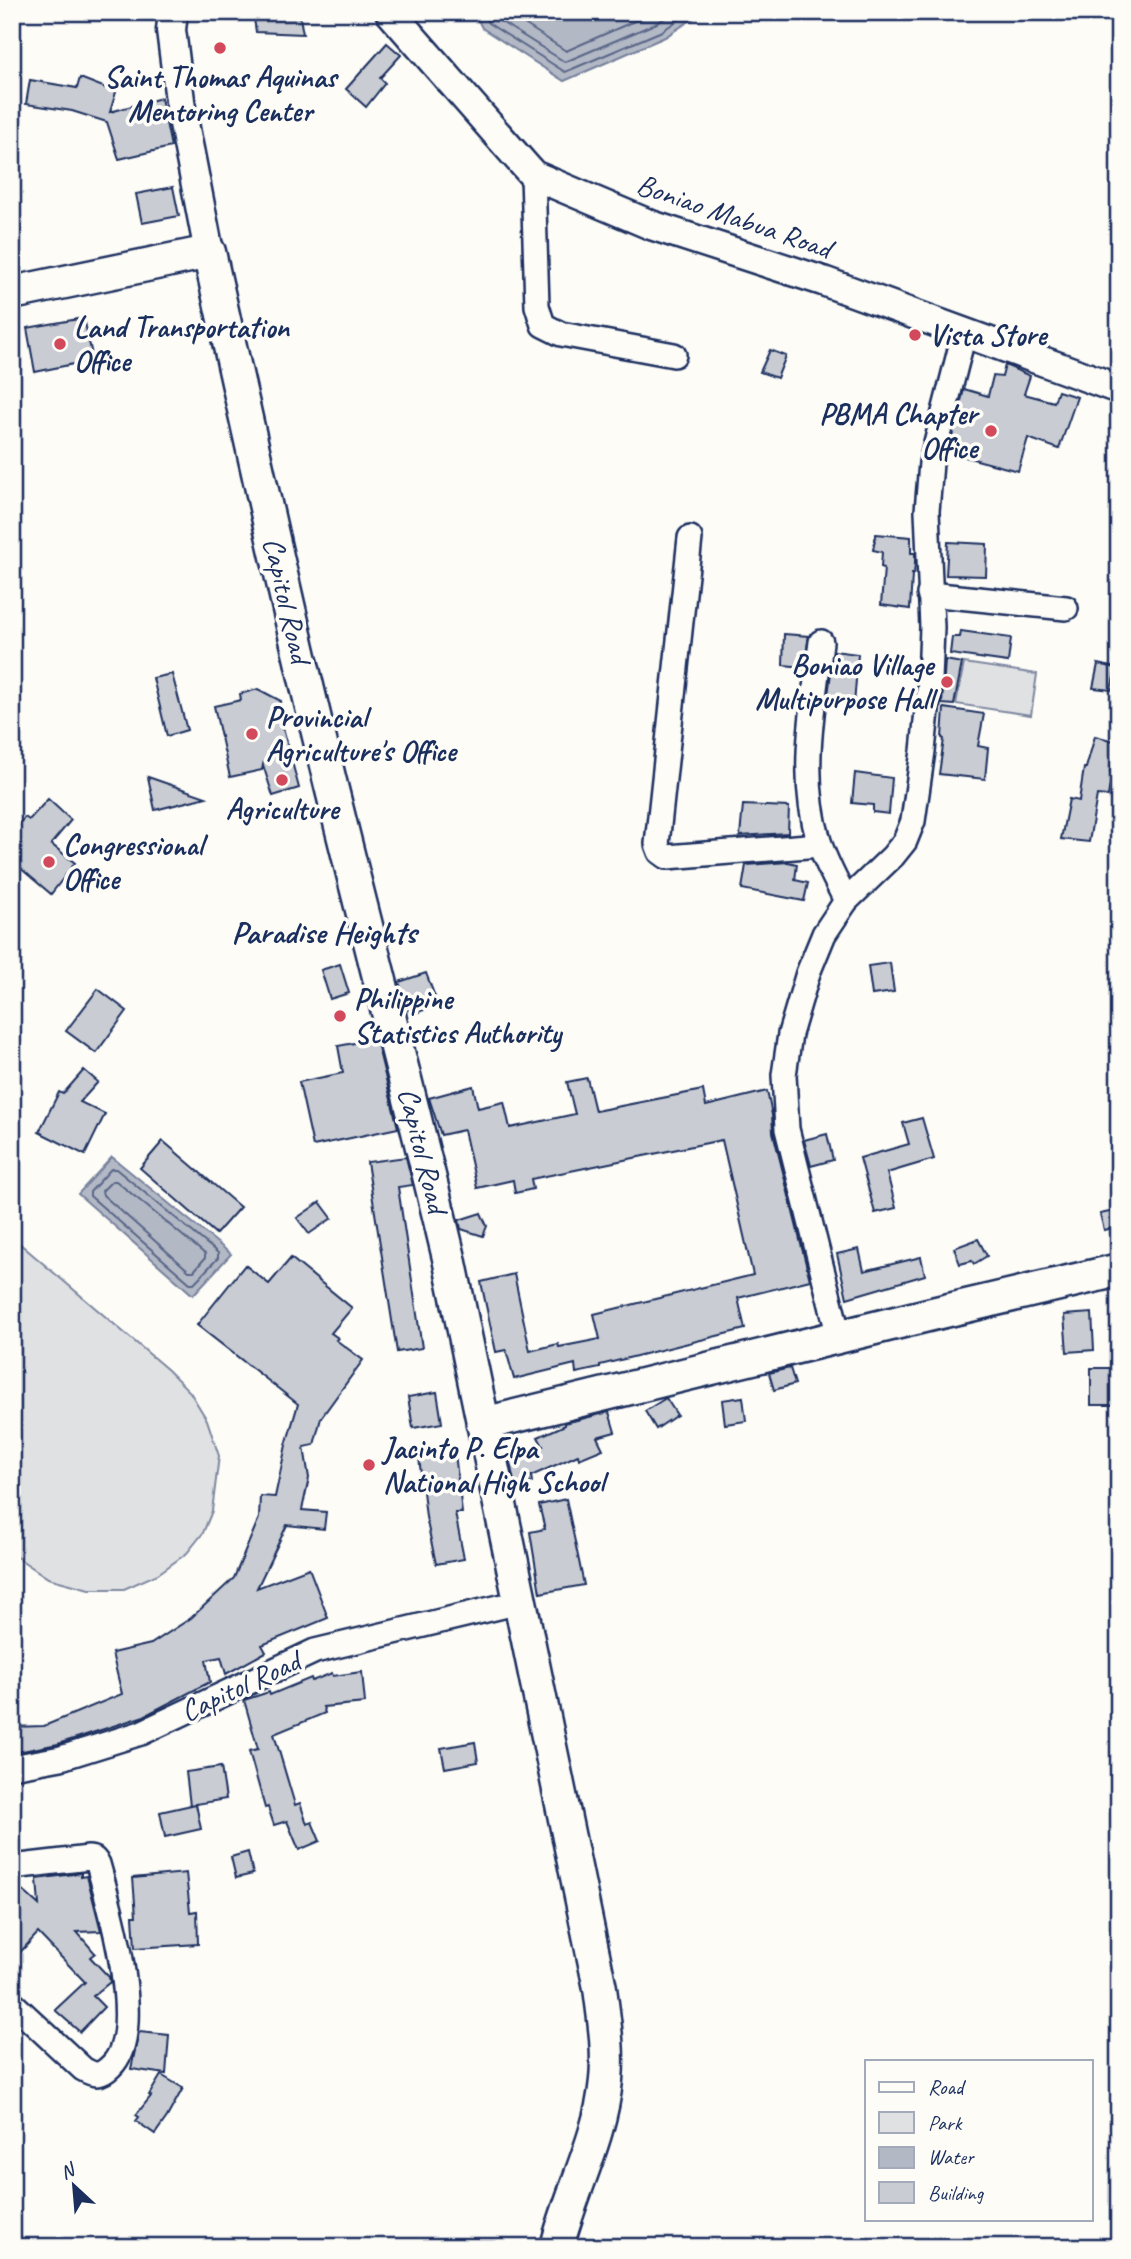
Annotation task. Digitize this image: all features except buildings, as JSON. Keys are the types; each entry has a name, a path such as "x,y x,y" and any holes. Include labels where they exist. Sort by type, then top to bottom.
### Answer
{"main road":[{"path":"12,293 209,252"},
{"name":"Capitol Road","path":"209,252 305,679 426,1158 520,1602"},
{"path":"484,1424 1119,1270"},
{"path":"520,1602 600,1988 607,2036 606,2080 599,2120 564,2216 557,2247"}],"street":[{"path":"173,12 171,30 181,108 209,252"},
{"name":"Boniao Mabua Road","path":"390,12 533,175 650,225 823,281 1119,389"},
{"path":"533,175 537,306 543,325 561,334 674,355"},
{"path":"839,1337 788,1129 785,1075 790,1034 808,973 824,934 846,901 905,841 913,821 930,681 932,627 927,511 931,463 964,334"},
{"path":"691,538 657,844 660,852 667,857 820,845"},
{"path":"929,594 1066,608"},
{"path":"821,642 809,771 810,803 820,845 846,901"},
{"name":"Capitol Road","path":"12,1767 61,1758 141,1733 316,1651 520,1602"},
{"path":"12,1867 89,1858 98,1864 125,1975 127,2015 118,2060 103,2074 93,2075 83,2069 12,2003"}],"green space":[{"path":"964,663 1037,674 1031,715 956,704"},
{"path":"12,1237 168,1370 190,1392 207,1420 219,1456 212,1511 203,1533 187,1553 158,1574 124,1589 89,1589 48,1578 12,1554"}],"water":[{"path":"474,12 703,12 665,37 564,81 482,28"},
{"path":"112,1157 231,1254 193,1295 78,1194"}],"place":[{"name":"Saint Thomas Aquinas Mentoring Center","path":"220,48"},
{"name":"Vista Store","path":"915,335"},
{"name":"Land Transportation Office","path":"60,344"},
{"name":"PBMA Chapter Office","path":"991,431"},
{"name":"Boniao Village Multipurpose Hall","path":"947,682"},
{"name":"Provincial Agriculture's Office","path":"252,734"},
{"name":"Agriculture","path":"282,780"},
{"name":"Congressional Office","path":"49,862"},
{"name":"Philippine Statistics Authority","path":"340,1016"},
{"name":"Jacinto P. Elpa National High School","path":"369,1465"}],"district":[{"name":"Paradise Heights","path":"324,932"}]}
